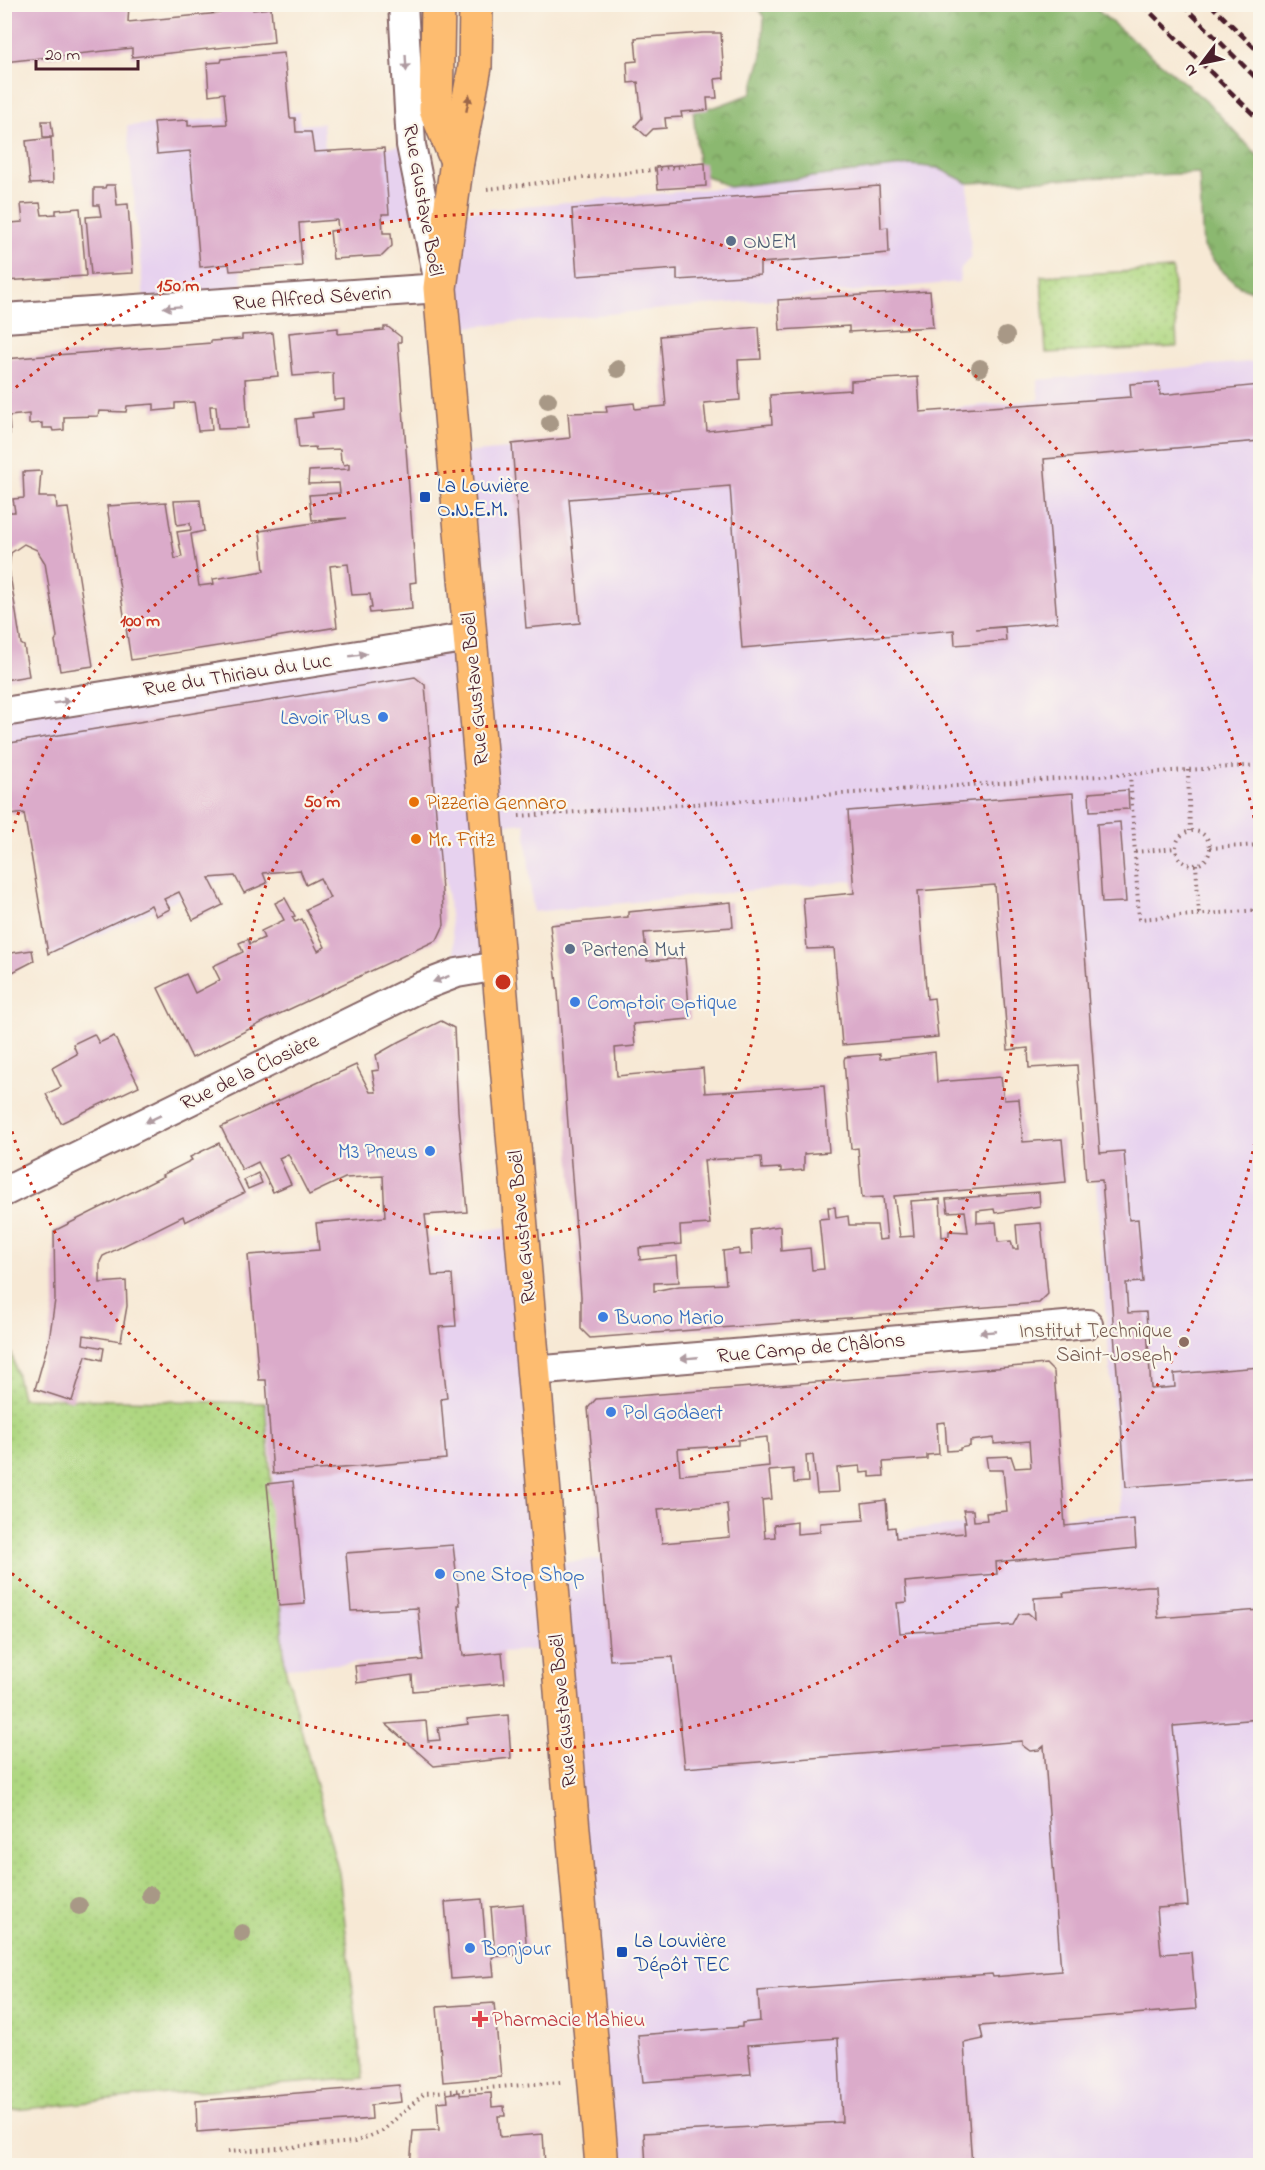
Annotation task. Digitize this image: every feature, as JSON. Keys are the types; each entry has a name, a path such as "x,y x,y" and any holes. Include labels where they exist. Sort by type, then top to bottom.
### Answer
{"main road":[{"name":"Rue Gustave Boël","path":"438,4 436,110 455,176"},
{"name":"Rue Gustave Boël","path":"476,4 475,68 455,176 440,288 602,2166"}],"street":[{"name":"Rue Gustave Boël","path":"403,4 411,145 440,288"},
{"name":"Rue Alfred Séverin","path":"4,318 440,288"},
{"name":"Rue du Thiriau du Luc","path":"4,712 470,637"},
{"name":"Rue de la Closière","path":"4,1192 423,986 458,973 498,966"},
{"name":"Rue Camp de Châlons","path":"533,1371 1088,1324"}],"path":[{"path":"455,176 686,166"},
{"path":"486,818 1260,765"},
{"path":"1188,770 1190,831"},
{"path":"1130,774 1139,919 1260,910"},
{"path":"1190,831 1201,833 1209,842 1210,848 1206,858 1196,864 1186,864 1181,861 1176,848 1180,837 1190,831"},
{"path":"1210,848 1260,845"},
{"path":"1135,852 1176,848"},
{"path":"1196,864 1199,914"},
{"path":"228,2152 355,2142 382,2131 425,2093 594,2080"}],"shaded area":[{"path":"299,112 300,125 323,123 325,153 411,145 425,214 236,231 244,301 145,309 127,126"},
{"path":"911,165 939,168 968,183 971,257 961,268 959,282 444,329 450,213 729,187"},
{"name":"Institut Technique Saint-Joseph","path":"1260,361 1260,2165 602,2165 557,1648 285,1668 272,1468 252,1254 429,1238 521,1225 550,1564 733,1544 1121,1512 1095,1171 1076,866 848,881 533,912 525,823 487,826 498,966 457,973 443,857 254,873 222,879 53,956 28,811 16,811 5,736 4,712 470,637 454,454 1039,400 1037,380"}],"green space":[{"path":"757,5 1091,5 1206,101 1260,158 1260,294 1239,286 1220,269 1203,247 1199,173 968,183 938,168 911,165 729,187 706,176 698,163 693,109 715,107 751,94 762,55 764,18"},
{"path":"1173,269 1177,347 1046,353 1041,276"},
{"path":"4,1353 12,1354 22,1398 265,1403 285,1668 339,1873 363,2078 195,2091 5,2111"}],"building":[{"path":"4,4 129,4 128,22 220,13 219,4 252,4 253,10 271,8 274,42 132,57 132,48 4,62"},
{"path":"721,33 724,78 715,79 717,98 707,98 708,110 681,112 682,117 665,118 666,128 653,129 646,136 635,126 642,118 638,82 628,83 627,62 637,61 635,38"},
{"path":"284,53 290,118 295,118 296,132 311,132 314,152 384,148 389,214 382,214 383,233 391,233 392,246 382,256 333,259 330,231 338,230 337,220 299,223 302,266 230,271 229,264 200,267 190,151 157,154 154,122 188,120 188,126 227,124 224,93 209,95 207,63 221,62 222,59"},
{"path":"42,121 51,121 53,137 43,137"},
{"path":"51,138 53,183 30,184 26,141"},
{"path":"705,163 706,186 658,189 656,167"},
{"path":"106,185 115,185 117,205 128,204 133,273 91,275 86,217 101,216 99,205 94,205 94,188 105,188"},
{"name":"ONEM","path":"879,186 881,228 888,227 889,253 760,263 760,275 677,280 677,269 577,276 572,209"},
{"path":"8,200 10,223 23,222 21,204 40,203 42,215 56,214 56,210 80,208 86,276 4,281 4,201"},
{"path":"930,291 933,327 849,332 849,326 780,330 778,300"},
{"path":"384,327 388,327 401,337 401,342 398,342 416,582 410,583 412,609 370,613 369,608 372,608 370,594 352,595 348,564 330,566 337,627 131,660 107,506 166,502 175,559 182,557 177,532 191,530 190,523 177,525 174,501 200,500 204,531 191,534 199,586 214,584 213,579 264,571 260,531 347,518 312,520 309,495 340,493 339,483 308,484 309,471 349,469 349,464 344,465 341,460 340,449 299,448 296,419 313,417 312,413 344,409 344,399 334,400 333,373 293,376 289,333 338,328 338,334 384,330"},
{"path":"759,327 761,359 738,360 740,400 704,403 707,431 772,424 770,395 851,390 851,381 918,377 920,412 1131,397 1130,384 1159,382 1160,395 1260,385 1260,441 1044,459 1057,622 976,629 1005,627 1006,641 955,645 954,630 742,648 730,486 569,499 580,623 526,628 512,444 570,438 568,413 607,412 606,406 634,403 635,409 666,406 660,336"},
{"path":"273,333 278,376 245,379 248,428 218,429 216,406 210,406 212,430 198,431 194,402 175,403 175,409 154,411 154,404 127,406 126,412 99,411 98,416 64,417 64,430 53,431 52,428 42,428 42,423 29,424 29,414 9,416 10,434 4,434 4,359 211,343 211,341 242,339 242,335"},
{"path":"41,471 39,497 56,497 57,509 68,508 93,666 60,671 45,563 37,550 24,544 11,553 9,568 21,644 24,646 29,676 4,680 4,512 15,512 13,499 24,498 23,472"},
{"path":"415,677 425,685 440,859 444,925 437,940 275,1016 192,1058 158,988 186,974 195,993 220,980 213,966 243,952 239,943 248,939 250,944 264,938 261,931 284,920 275,903 285,898 295,916 292,917 295,922 302,919 318,951 325,947 306,909 330,898 320,878 306,885 300,870 263,873 267,883 244,893 235,876 209,878 223,905 193,920 179,892 164,899 170,909 156,916 151,905 48,954 24,813 11,815 10,808 4,808 4,744"},
{"path":"1128,790 1129,809 1090,811 1089,793"},
{"path":"1073,793 1100,1153 1124,1151 1129,1220 1138,1219 1143,1282 1126,1283 1128,1313 1146,1312 1151,1389 1175,1387 1174,1374 1260,1367 1260,1477 1126,1487 1102,1180 1086,1181 1077,1065 1029,1068 1028,1048 1008,1050 995,885 918,891 927,999 934,998 938,1037 842,1045 834,948 807,949 803,898 854,893 848,811"},
{"path":"1120,822 1126,902 1102,903 1097,824"},
{"path":"731,902 733,927 644,933 647,961 685,958 690,1019 633,1024 635,1046 615,1048 617,1076 703,1068 705,1093 824,1085 829,1152 804,1154 804,1170 781,1172 781,1168 762,1169 761,1157 704,1160 710,1224 680,1226 681,1244 639,1248 640,1260 677,1256 679,1282 654,1283 654,1291 679,1286 726,1284 723,1251 739,1249 739,1255 752,1254 751,1230 780,1226 781,1251 810,1248 812,1270 824,1269 819,1219 829,1218 828,1207 835,1207 836,1218 848,1216 849,1225 877,1225 879,1240 887,1239 883,1197 862,1198 858,1148 851,1149 844,1060 845,1057 880,1054 880,1059 935,1052 937,1082 1001,1077 1004,1100 1019,1099 1023,1142 1062,1139 1066,1182 894,1196 900,1237 914,1236 911,1201 940,1199 942,1237 949,1236 949,1231 968,1232 965,1211 948,1212 946,1199 1039,1192 1040,1206 995,1213 994,1209 977,1211 977,1223 996,1222 998,1242 1011,1241 1013,1249 1018,1249 1016,1225 1041,1223 1048,1294 1039,1303 590,1338 581,1329 581,1296 558,992 550,925 628,917 628,912"},
{"path":"32,950 34,961 5,976 4,954"},
{"path":"441,1021 454,1028 458,1111 467,1212 425,1215 432,1276 452,1275 456,1326 439,1327 447,1398 441,1399 446,1459 273,1474 266,1380 259,1380 248,1255 319,1250 316,1223 385,1217 383,1176 345,1178 309,1195 288,1154 279,1158 291,1184 273,1192 258,1162 242,1170 221,1127 356,1065 370,1092 376,1092 372,1071 379,1070 376,1055"},
{"path":"94,1034 99,1043 114,1036 139,1086 61,1123 46,1094 61,1087 52,1068 77,1054 73,1044"},
{"path":"219,1143 244,1193 185,1222 183,1216 103,1256 100,1262 100,1283 126,1281 127,1306 121,1341 84,1335 83,1344 104,1348 102,1360 86,1356 72,1401 35,1389 49,1340 55,1300 54,1231 164,1176 162,1175 192,1160 190,1157"},
{"path":"258,1173 262,1183 248,1189 244,1180"},
{"path":"1046,1364 1054,1372 1065,1526 1134,1519 1136,1548 996,1562 997,1574 905,1582 907,1602 897,1603 900,1633 1013,1625 1019,1614 1028,1613 1035,1619 1034,1598 1064,1596 1063,1593 1147,1586 1156,1586 1158,1618 1260,1610 1260,1719 1173,1726 1188,1906 1157,1908 1161,1954 1191,1952 1196,2009 980,2026 983,2039 964,2043 972,2166 646,2166 644,2133 842,2122 838,2038 748,2045 751,2074 643,2082 638,2035 742,2027 742,2023 760,2021 758,1991 1061,1971 1044,1746 1039,1750 1030,1751 1022,1745 1022,1741 685,1768 673,1657 610,1660 588,1408 596,1399","holes":["945,1422 947,1451 970,1446 970,1441 994,1438 994,1444 1029,1441 1031,1467 1015,1468 1011,1456 986,1457 988,1470 1003,1470 1007,1511 986,1513 987,1520 974,1521 973,1510 963,1510 966,1522 964,1522 965,1533 896,1538 895,1527 888,1528 886,1500 862,1503 864,1520 820,1523 820,1532 797,1534 797,1522 774,1525 775,1537 765,1538 762,1500 772,1499 769,1471 793,1469 794,1483 808,1482 806,1456 813,1455 817,1493 839,1492 837,1468 860,1466 861,1473 870,1472 870,1477 884,1476 883,1462 927,1459 927,1455 939,1454 937,1423","767,1437 769,1466 680,1475 678,1449 738,1445 738,1440","727,1504 730,1537 662,1543 658,1509"]},
{"path":"293,1481 305,1604 279,1606 267,1484"},
{"path":"453,1545 463,1656 502,1652 505,1683 413,1691 412,1675 357,1683 355,1666 423,1660 418,1608 351,1611 346,1553"},
{"path":"508,1715 511,1758 434,1766 386,1724 426,1721 428,1741 440,1740 438,1728 468,1724 467,1719"},
{"path":"482,1899 486,1947 492,1947 494,1943 491,1907 523,1904 527,1954 492,1957 494,1976 451,1979 445,1902"},
{"path":"494,2003 501,2077 443,2082 437,2007"},
{"path":"399,2085 401,2102 371,2105 372,2119 197,2132 196,2101"},
{"path":"460,2092 460,2095 491,2093 492,2107 504,2106 505,2116 498,2116 500,2137 543,2134 545,2166 410,2166 413,2131 439,2130 437,2102 448,2101 447,2094"}],"railway":[{"path":"1142,4 1260,121"},
{"path":"1182,4 1260,82"},
{"path":"1210,4 1260,53"}],"place":[{"name":"ONEM","path":"731,241"},
{"name":"La Louvière O.N.E.M.","path":"425,497"},
{"name":"Lavoir Plus","path":"383,717"},
{"name":"Pizzeria Gennaro","path":"414,802"},
{"name":"Mr. Fritz","path":"416,839"},
{"name":"Partena Mut","path":"570,949"},
{"name":"Comptoir Optique","path":"575,1002"},
{"name":"M3 Pneus","path":"430,1151"},
{"name":"Buono Mario","path":"603,1317"},
{"name":"Institut Technique Saint-Joseph","path":"1184,1342"},
{"name":"Pol Godaert","path":"611,1412"},
{"name":"One Stop Shop","path":"440,1574"},
{"name":"Bonjour","path":"470,1948"},
{"name":"La Louvière Dépôt TEC","path":"622,1952"},
{"name":"Pharmacie Mahieu","path":"480,2019"}]}
